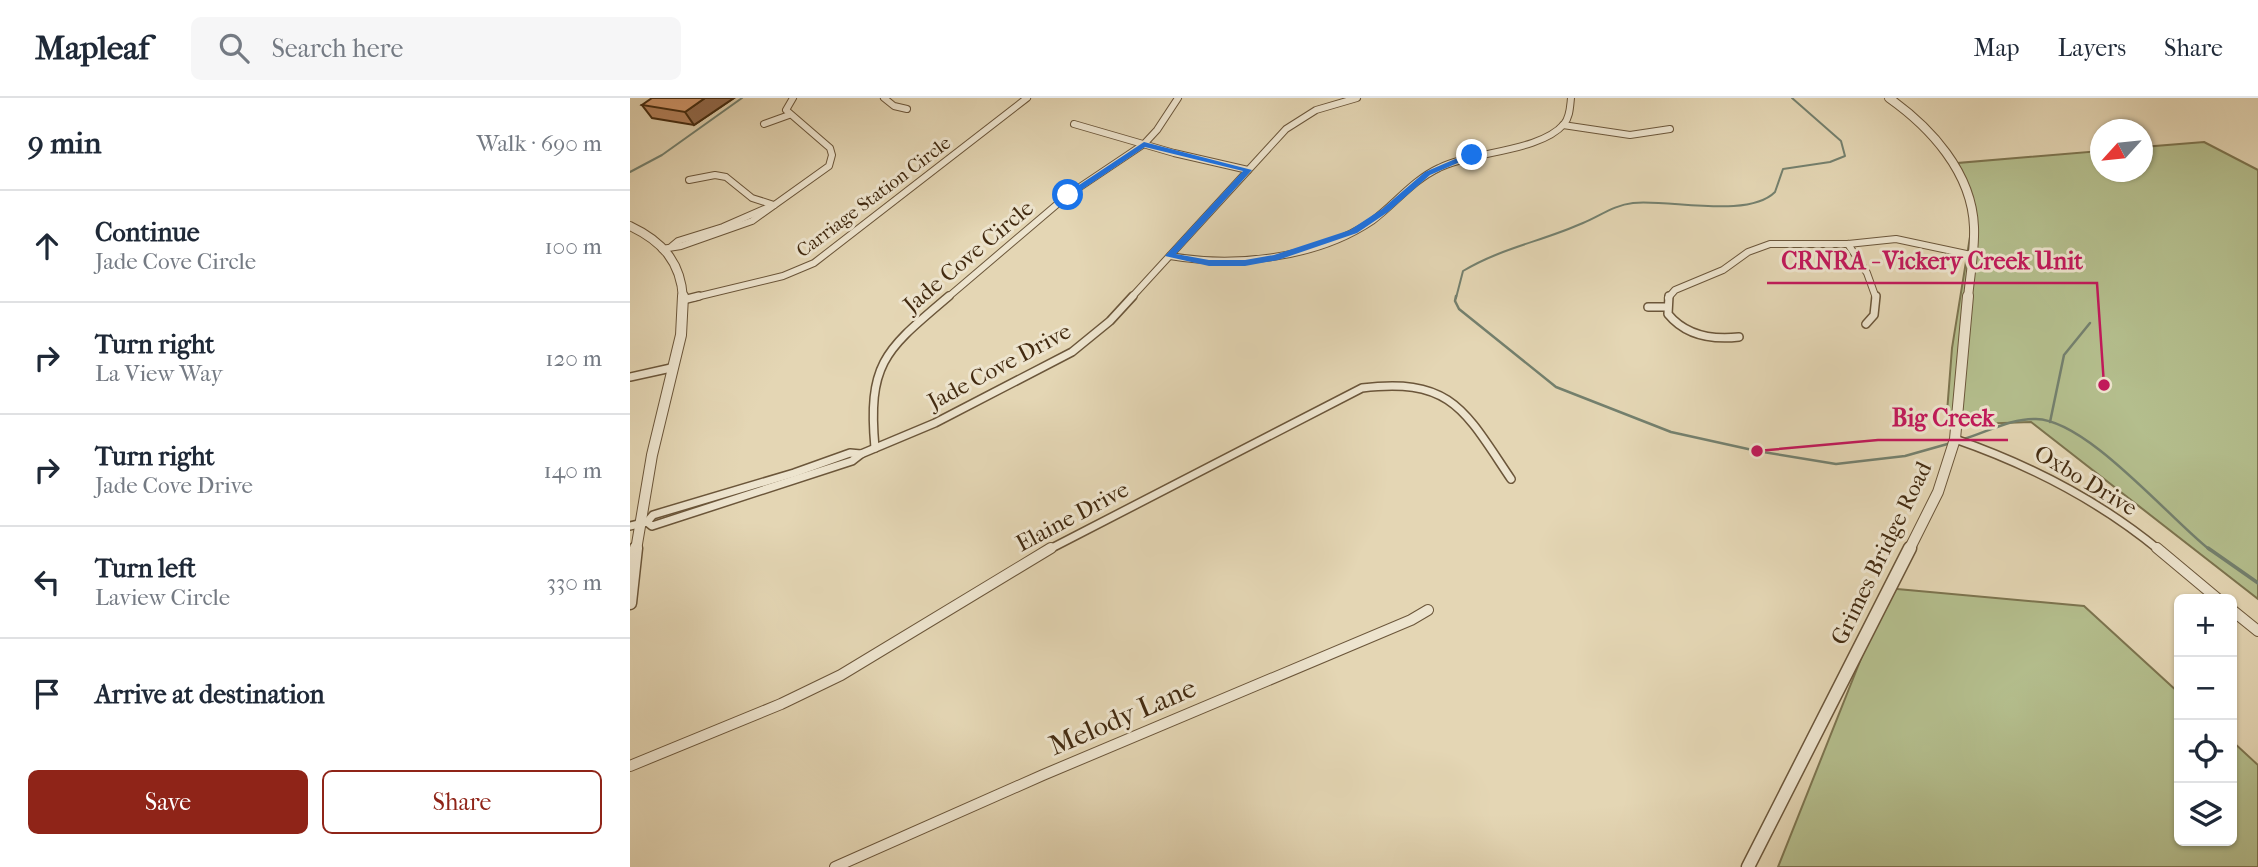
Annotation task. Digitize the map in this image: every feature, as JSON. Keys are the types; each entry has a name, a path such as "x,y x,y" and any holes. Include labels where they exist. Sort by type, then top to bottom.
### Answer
{"street":[{"path":"667,247 681,246 764,215 774,205 823,172 832,161 830,148 789,115 786,110 793,98"},
{"path":"884,98 894,106 907,109"},
{"name":"Carriage Station Circle","path":"683,300 783,276 814,263 1027,98"},
{"name":"Jade Cove Circle","path":"875,448 872,413 874,389 883,359 898,338 1068,195 1144,144 1157,130 1178,98"},
{"name":"Jade Cove Drive","path":"639,524 653,515 852,461 861,454 971,405 1072,352 1110,321 1295,121 1317,110 1357,98"},
{"path":"1170,256 1209,263 1245,263 1275,258 1331,241 1373,220 1416,182 1441,166 1472,155 1540,139 1563,125 1569,115 1571,98"},
{"name":"Grimes Bridge Road","path":"1748,867 1938,492 1955,439 1974,226 1971,204 1964,181 1952,160 1934,137 1889,98"},
{"path":"764,124 789,115"},
{"path":"1074,124 1248,170"},
{"path":"1563,125 1629,136 1670,129"},
{"path":"689,180 715,175 726,177 752,198 774,205"},
{"path":"630,226 667,247 678,268 683,300 681,327 655,435 639,524 630,603"},
{"path":"1739,337 1721,338 1689,332 1672,321 1666,307 1668,297 1675,290 1723,270 1760,246 1781,243 1848,244 1896,239 1971,255"},
{"path":"1848,244 1876,292 1875,313 1866,324"},
{"path":"1648,307 1666,307"},
{"path":"630,377 671,368"},
{"name":"Elaine Drive","path":"630,766 780,704 841,675 1043,552 1362,388 1403,384 1426,388 1447,397 1466,413 1511,479"},
{"name":"Oxbo Drive","path":"1955,439 2007,456 2063,483 2102,506 2212,594"},
{"name":"Melody Lane","path":"835,867 1429,610"},
{"path":"2237,614 2258,631"}],"green space":[{"path":"2204,142 2258,170 2258,599 2031,422 1946,425 1952,348 1975,206 1958,163 2090,152 2090,182 2153,182 2153,146"},
{"path":"1886,588 2084,606 2174,688 2174,846 2237,846 2237,746 2258,765 2258,867 1778,867 1874,626"}],"building":[{"path":"652,98 705,98 685,112 642,105"}],"waterway":[{"path":"630,172 662,155 742,98"},
{"path":"1456,298 1463,271 1477,263 1568,229 1620,206 1648,202 1707,206 1746,205 1763,200 1775,192 1783,169 1830,162 1845,156 1841,141 1792,98"},
{"path":"1456,296 1459,309 1556,387 1671,432 1757,451 1836,464 1905,456 1951,443"},
{"path":"2050,422 2064,355 2090,323"},
{"path":"1964,439 2027,419 2056,424 2079,435 2103,452 2210,550"},
{"path":"2208,548 2258,583"}],"place":[{"name":"CRNRA - Vickery Creek Unit","path":"2104,385"},
{"name":"Big Creek","path":"1757,451"}],"route":[{"path":"1068,195 1144,144 1248,170 1170,256 1209,263 1245,263 1275,258 1354,232 1385,211 1427,174 1472,155"}]}
